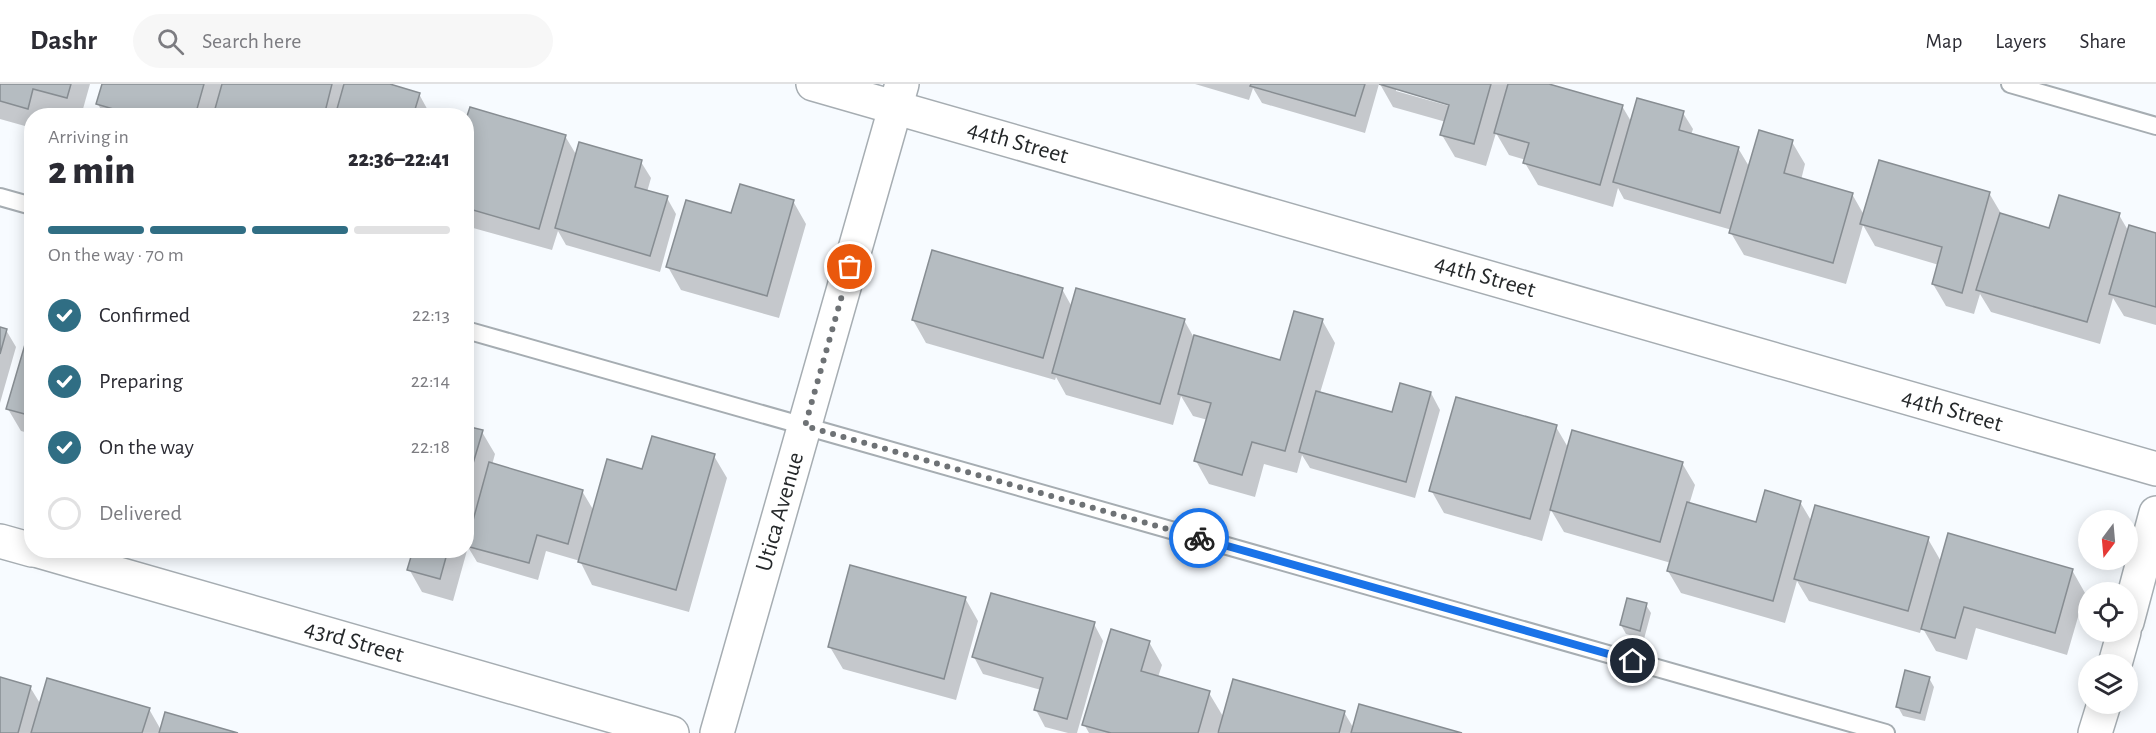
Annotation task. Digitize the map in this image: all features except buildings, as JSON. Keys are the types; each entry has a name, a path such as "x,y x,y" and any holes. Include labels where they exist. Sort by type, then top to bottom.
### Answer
{"street":[{"name":"44th Street","path":"813,84 899,96 2156,469"},
{"name":"Utica Avenue","path":"717,733 899,96"},
{"path":"2138,582 2156,513"},
{"name":"43rd Street","path":"0,541 24,548"},
{"name":"43rd Street","path":"61,558 672,733"},
{"path":"2095,733 2101,714"}],"lane":[{"path":"2010,84 2156,126"},
{"path":"0,197 24,204"},
{"path":"474,332 1886,733"}],"way so far":[{"path":"850,267 805,426 1199,538"}],"route":[{"path":"1199,538 1633,661"}]}
